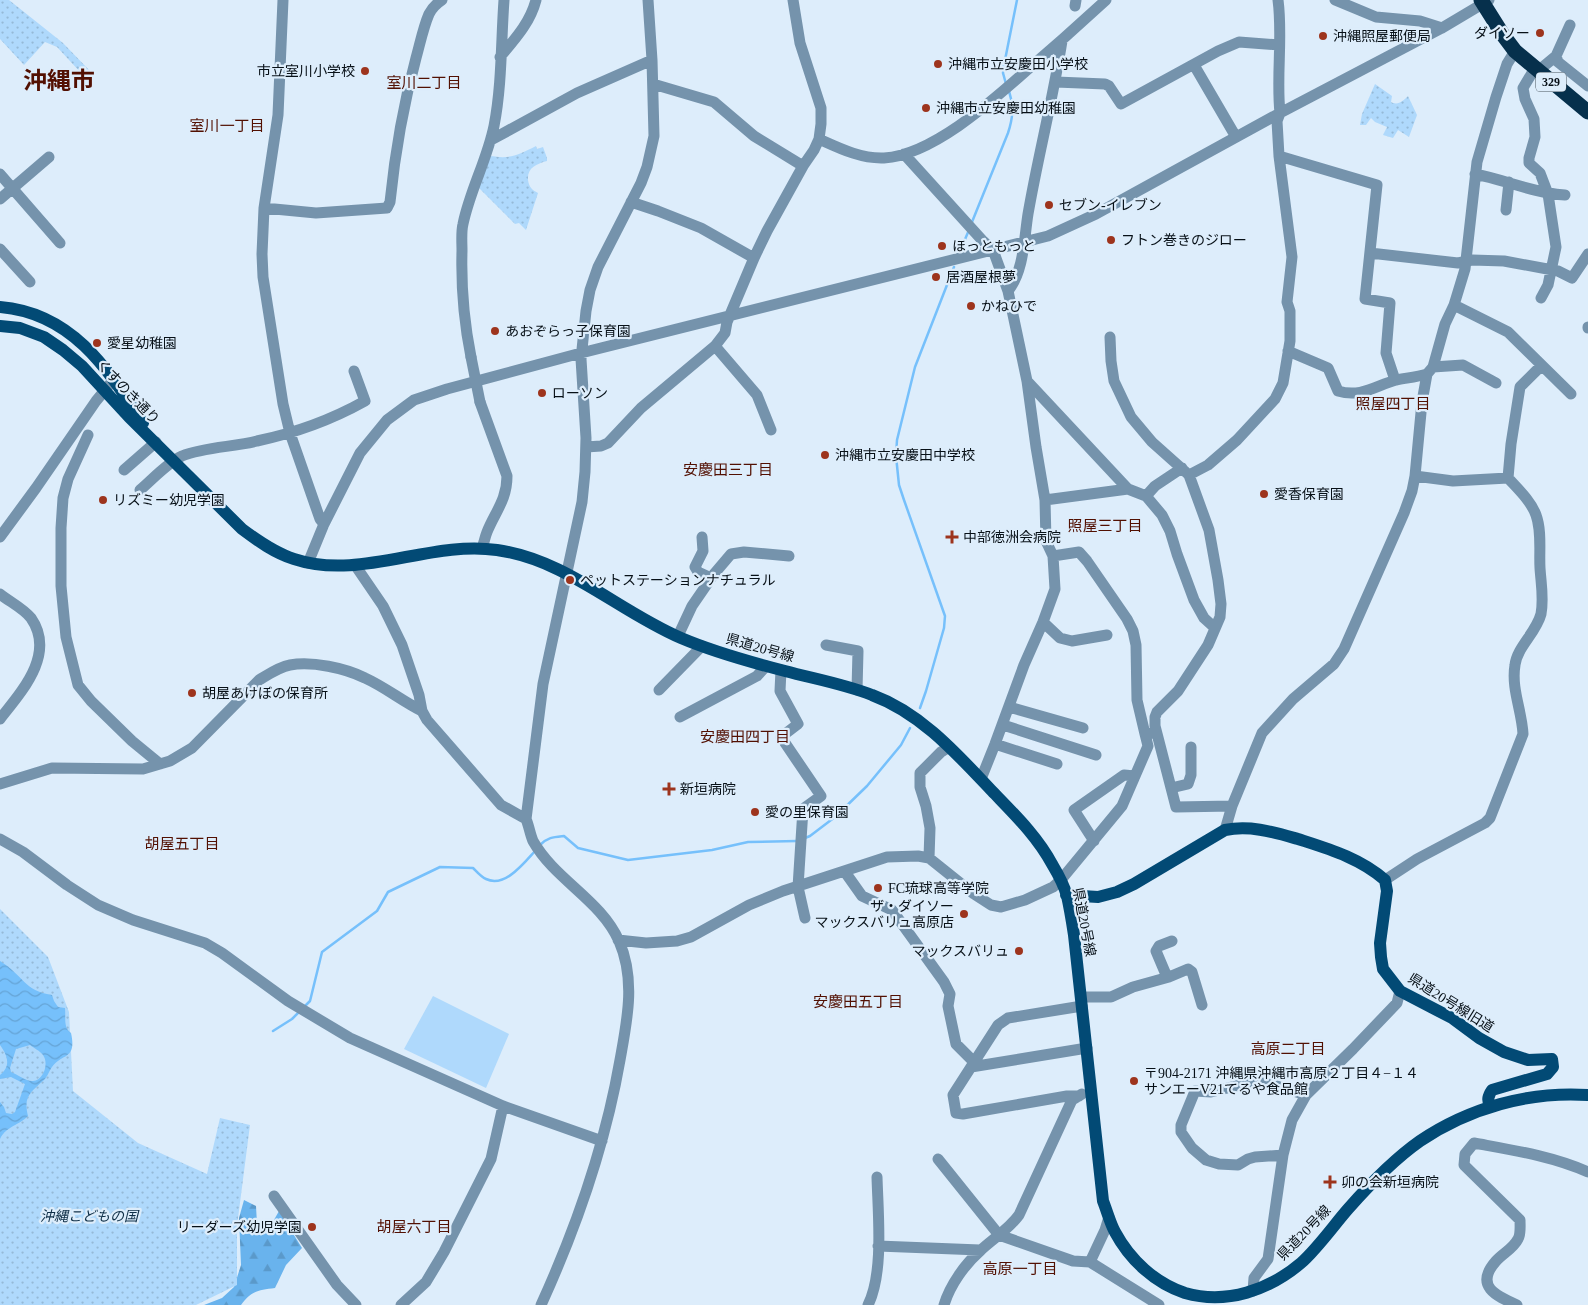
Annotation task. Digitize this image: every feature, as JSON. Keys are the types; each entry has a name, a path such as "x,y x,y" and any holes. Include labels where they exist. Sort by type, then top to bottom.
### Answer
{"highway":[{"name":"329","path":"1485,1 1502,35 1515,51 1588,112"}],"main road":[{"name":"くすのき通り","path":"0,307 28,311 57,325 85,346 114,380 156,442"},
{"name":"くすのき通り","path":"0,326 20,328 44,337 63,350 82,366 129,417 242,529 258,541 283,555 308,563"},
{"name":"県道20号線","path":"308,563 354,565 440,551 482,548 530,557 541,560 678,636 702,646 766,666 875,696 919,720 949,747 1015,815 1040,845 1060,881 1066,895 1074,935 1087,1048 1085,1094 1103,1201 1115,1232 1129,1253 1144,1270 1172,1288 1191,1294 1219,1297 1232,1301 1273,1283 1302,1262 1374,1181 1408,1150 1436,1131 1490,1106 1529,1098 1566,1094 1588,1095"},
{"path":"1066,895 1098,897 1117,892 1134,884 1225,830 1237,828 1267,830 1333,850 1360,862 1385,880"},
{"name":"県道20号線旧道","path":"1385,880 1387,891 1380,943 1381,957 1383,969 1400,991 1452,1018 1479,1038 1504,1052 1528,1060 1552,1059 1553,1067 1547,1074 1492,1090 1488,1094 1490,1106"}],"street":[{"path":"283,0 278,115 264,208 263,277 283,404 290,433 320,519 324,524"},
{"path":"264,208 316,213 387,208 390,202 395,156 408,88 425,24 430,13 442,0"},
{"path":"482,548 487,532 503,499 507,486 507,476 480,402 471,357 466,329 461,262 462,226 494,124 504,0"},
{"path":"500,57 523,30 536,0"},
{"path":"541,1305 558,1269 596,1164 614,1095 629,996 626,959 618,940 596,908 547,860 538,848 526,819 543,684 582,502 586,447 581,353 586,311 590,290 607,248 640,183 651,153 654,127 648,0"},
{"path":"586,447 601,446 608,443 641,408 715,346 725,333 754,258 802,166 814,150 819,139 821,108 800,43 793,0"},
{"path":"819,139 863,156 884,158 924,147 943,136 1001,93 1062,41 1106,0"},
{"path":"1146,496 1156,486 1185,472 1208,465 1237,440 1275,399 1283,383 1290,340 1290,311 1288,302 1292,257 1279,156 1277,121 1280,113 1279,45 1281,20 1278,0"},
{"path":"1335,0 1376,17 1420,21 1442,28"},
{"path":"308,563 324,524 360,452 376,431 400,409 414,400 447,389 581,353 1048,236 1096,214 1280,113 1442,28 1485,1"},
{"path":"1542,298 1548,286 1556,246 1548,194 1540,173 1530,163 1529,158 1535,138 1534,119 1525,99 1523,88 1537,70 1556,56 1570,25"},
{"path":"1008,291 1014,282 1025,241 1028,215 1056,82 1062,41"},
{"path":"1056,82 1105,84 1109,86 1121,104 1239,42 1279,45"},
{"path":"1225,830 1232,806 1262,733 1293,699 1334,664 1344,649 1404,513 1415,476 1421,410 1430,370 1465,269 1475,174 1487,122 1507,64 1515,51"},
{"path":"1556,56 1558,62 1588,86"},
{"path":"490,140 577,92 652,60"},
{"path":"1194,65 1236,137"},
{"path":"653,84 714,102 754,136 802,166"},
{"path":"904,154 993,250 1008,291 1027,381 1045,500 1046,541 1053,556 1055,589 1044,622 1024,665 1003,725 981,779"},
{"path":"1279,156 1377,185 1365,299 1390,303 1386,353 1396,380"},
{"path":"0,199 48,157"},
{"path":"0,174 60,243"},
{"path":"1475,174 1548,194 1565,195"},
{"path":"1506,210 1509,182"},
{"path":"631,202 701,228 754,258"},
{"path":"0,249 30,282"},
{"path":"1370,253 1458,263 1481,260 1504,261 1551,269 1572,278 1588,254"},
{"path":"1577,271 1588,277"},
{"path":"1454,305 1508,332 1571,394"},
{"path":"618,940 646,943 677,941 691,937 749,904 888,857 918,856 929,858 974,894 991,905 1001,907 1025,900 1053,887 1094,841 1122,806 1148,746 1155,726 1157,712 1178,692 1208,645 1220,617 1218,580 1209,530 1185,472 1152,442 1131,417 1114,380 1110,336"},
{"path":"715,346 756,395 771,430"},
{"path":"1288,351 1328,368 1338,392 1357,393 1374,389 1396,380 1410,378 1430,370 1464,365 1496,383"},
{"path":"1385,880 1417,859 1485,823 1490,818 1523,734 1523,724 1515,690 1515,664 1540,615 1543,592 1536,514 1523,494 1508,478 1520,387 1541,366"},
{"path":"140,490 182,456 214,448 256,442 290,433 341,414 365,401 354,371"},
{"path":"0,537 114,380"},
{"path":"1027,381 1128,489 1146,496 1162,515 1170,530 1194,600 1204,618 1215,628"},
{"path":"88,435 68,479 63,498 61,586 66,637 78,685 91,702 160,764"},
{"path":"124,470 156,442"},
{"path":"1415,476 1453,481 1508,478"},
{"path":"1045,500 1128,489"},
{"path":"702,537 703,552 694,567 698,572 711,578"},
{"path":"678,636 692,606 711,578 731,554 744,552 789,556"},
{"path":"1053,556 1079,552 1127,619 1133,631 1136,645 1137,700 1151,733 1176,807 1232,806"},
{"path":"354,565 384,606 402,645 419,695 422,711 435,730 501,805 526,819"},
{"path":"0,594 24,611 31,619 39,634 40,650 37,665 22,691 0,719"},
{"path":"1044,622 1060,638 1072,641 1108,635"},
{"path":"826,645 858,651 857,690"},
{"path":"659,690 702,646"},
{"path":"0,784 52,768 143,769 170,761 192,748 259,680 272,672 290,665 319,665 342,669 366,678 405,703 422,711"},
{"path":"680,717 758,676 766,666"},
{"path":"781,670 780,690 798,724 781,737 821,796 803,809 798,886 805,918"},
{"path":"1009,707 1083,728"},
{"path":"1003,725 1096,755"},
{"path":"995,744 1057,764"},
{"path":"1170,788 1188,784 1191,775 1190,746"},
{"path":"929,858 930,828 920,787 920,773 941,752 949,747"},
{"path":"1094,841 1074,810 1124,775 1134,776"},
{"path":"0,838 98,905 133,920 205,943 222,953 301,1010 350,1038 503,1106 602,1140"},
{"path":"844,872 862,896 892,910 944,982 950,994 948,1006 956,1044 973,1064"},
{"path":"1167,977 1156,951 1159,946 1172,941"},
{"path":"1085,1094 963,1114 956,1113 953,1095 998,1025 1008,1018 1082,1001 1111,997 1132,987 1188,969 1192,972 1202,1006"},
{"path":"1253,1291 1254,1278 1268,1260 1284,1155 1292,1120 1306,1095 1397,1003 1400,991"},
{"path":"973,1064 1087,1048"},
{"path":"1284,1155 1255,1157 1238,1165 1218,1164 1206,1160 1192,1148 1181,1132 1181,1125 1195,1091 1211,1092 1244,1084 1263,1083 1306,1095"},
{"path":"944,1305 948,1294 962,1271 980,1250 1013,1224 1019,1215 1072,1100 1085,1094"},
{"path":"401,1305 426,1282 444,1252 491,1159 503,1106"},
{"path":"1517,1305 1492,1292 1488,1286 1487,1276 1496,1261 1511,1250 1519,1238 1520,1220 1464,1165 1465,1154 1474,1143 1523,1152 1588,1172"},
{"path":"938,1159 1000,1235 1073,1260 1090,1262 1159,1305"},
{"path":"868,1305 874,1291 877,1274 877,1177"},
{"path":"274,1196 337,1285 356,1305"},
{"path":"1090,1262 1110,1217"},
{"path":"878,1246 980,1250"}],"green space":[{"path":"0,0 9,0 63,43 90,71 82,74 57,47 45,42 24,65 0,39"},
{"path":"1375,84 1392,96 1391,102 1400,102 1408,96 1417,115 1409,137 1398,130 1393,138 1383,135 1387,127 1375,122 1371,118 1366,125 1360,125 1362,114"},
{"path":"536,146 537,149 543,147 547,161 536,165 529,172 529,185 538,193 526,230 519,223 515,224 475,184 486,155 507,157"},
{"name":"沖縄こどもの国","path":"0,909 48,957 69,1012 73,1091 138,1143 207,1174 220,1118 250,1125 237,1226 237,1285 196,1305 0,1305"},
{"path":"433,996 509,1034 486,1088 404,1049"},
{"path":"244,1200 256,1206 257,1224 270,1227 279,1211 302,1248 286,1265 275,1288 255,1292 241,1305 204,1305 222,1298 234,1287 241,1265 239,1218"}],"water":[{"path":"0,961 35,990 52,995 58,1007 65,1008 66,1025 71,1033 72,1048 68,1055 56,1063 29,1095 27,1099 28,1116 9,1128 0,1139 0,1102 6,1113 12,1114 15,1112 25,1084 11,1077 0,1079 0,1075 6,1068 7,1061 0,1045","holes":["30,1045 43,1055 46,1062 43,1074 40,1078 33,1081 11,1072 10,1068 16,1049"]}],"waterway":[{"path":"1006,84 1003,73 1004,65 1017,0"},
{"path":"972,222 1010,128 1012,107 1009,91"},
{"path":"960,251 969,230"},
{"path":"920,708 944,628 945,616 899,485 896,456 897,440 915,367 954,267"},
{"path":"805,838 835,817 867,786 901,745 910,728"},
{"path":"540,845 548,839 564,836 578,848 628,860 712,850 748,842 797,841"},
{"path":"304,1007 310,1001 322,952 377,911 388,892 440,867 473,868 486,879 500,880 514,873 535,851"},
{"path":"273,1031 292,1019 300,1011"}],"place":[{"name":"ダイソー","path":"1540,33"},
{"name":"沖縄照屋郵便局","path":"1323,36"},
{"name":"沖縄市立安慶田小学校","path":"938,64"},
{"name":"市立室川小学校","path":"365,71"},
{"name":"沖縄市立安慶田幼稚園","path":"926,108"},
{"name":"セブン-イレブン","path":"1049,205"},
{"name":"フトン巻きのジロー","path":"1111,240"},
{"name":"ほっともっと","path":"942,246"},
{"name":"居酒屋根夢","path":"936,277"},
{"name":"かねひで","path":"971,306"},
{"name":"あおぞらっ子保育園","path":"495,331"},
{"name":"愛星幼稚園","path":"97,343"},
{"name":"ローソン","path":"542,393"},
{"name":"沖縄市立安慶田中学校","path":"825,455"},
{"name":"愛香保育園","path":"1264,494"},
{"name":"リズミー幼児学園","path":"103,500"},
{"name":"中部徳洲会病院","path":"952,537"},
{"name":"ペットステーションナチュラル","path":"570,580"},
{"name":"胡屋あけぼの保育所","path":"192,693"},
{"name":"新垣病院","path":"669,789"},
{"name":"愛の里保育園","path":"755,812"},
{"name":"FC琉球高等学院","path":"878,888"},
{"name":"ザ・ダイソー マックスバリュ高原店","path":"964,914"},
{"name":"マックスバリュ","path":"1019,951"},
{"name":"〒904-2171 沖縄県沖縄市高原２丁目４−１４ サンエーV21てるや食品館","path":"1134,1081"},
{"name":"卯の会新垣病院","path":"1330,1182"},
{"name":"リーダーズ幼児学園","path":"312,1227"}],"district":[{"name":"沖縄市","path":"59,81"},
{"name":"室川二丁目","path":"424,83"},
{"name":"室川一丁目","path":"227,126"},
{"name":"照屋四丁目","path":"1393,404"},
{"name":"安慶田三丁目","path":"728,470"},
{"name":"照屋三丁目","path":"1105,526"},
{"name":"安慶田四丁目","path":"745,737"},
{"name":"胡屋五丁目","path":"182,844"},
{"name":"安慶田五丁目","path":"858,1002"},
{"name":"高原二丁目","path":"1288,1049"},
{"name":"胡屋六丁目","path":"414,1227"},
{"name":"高原一丁目","path":"1020,1269"}]}
